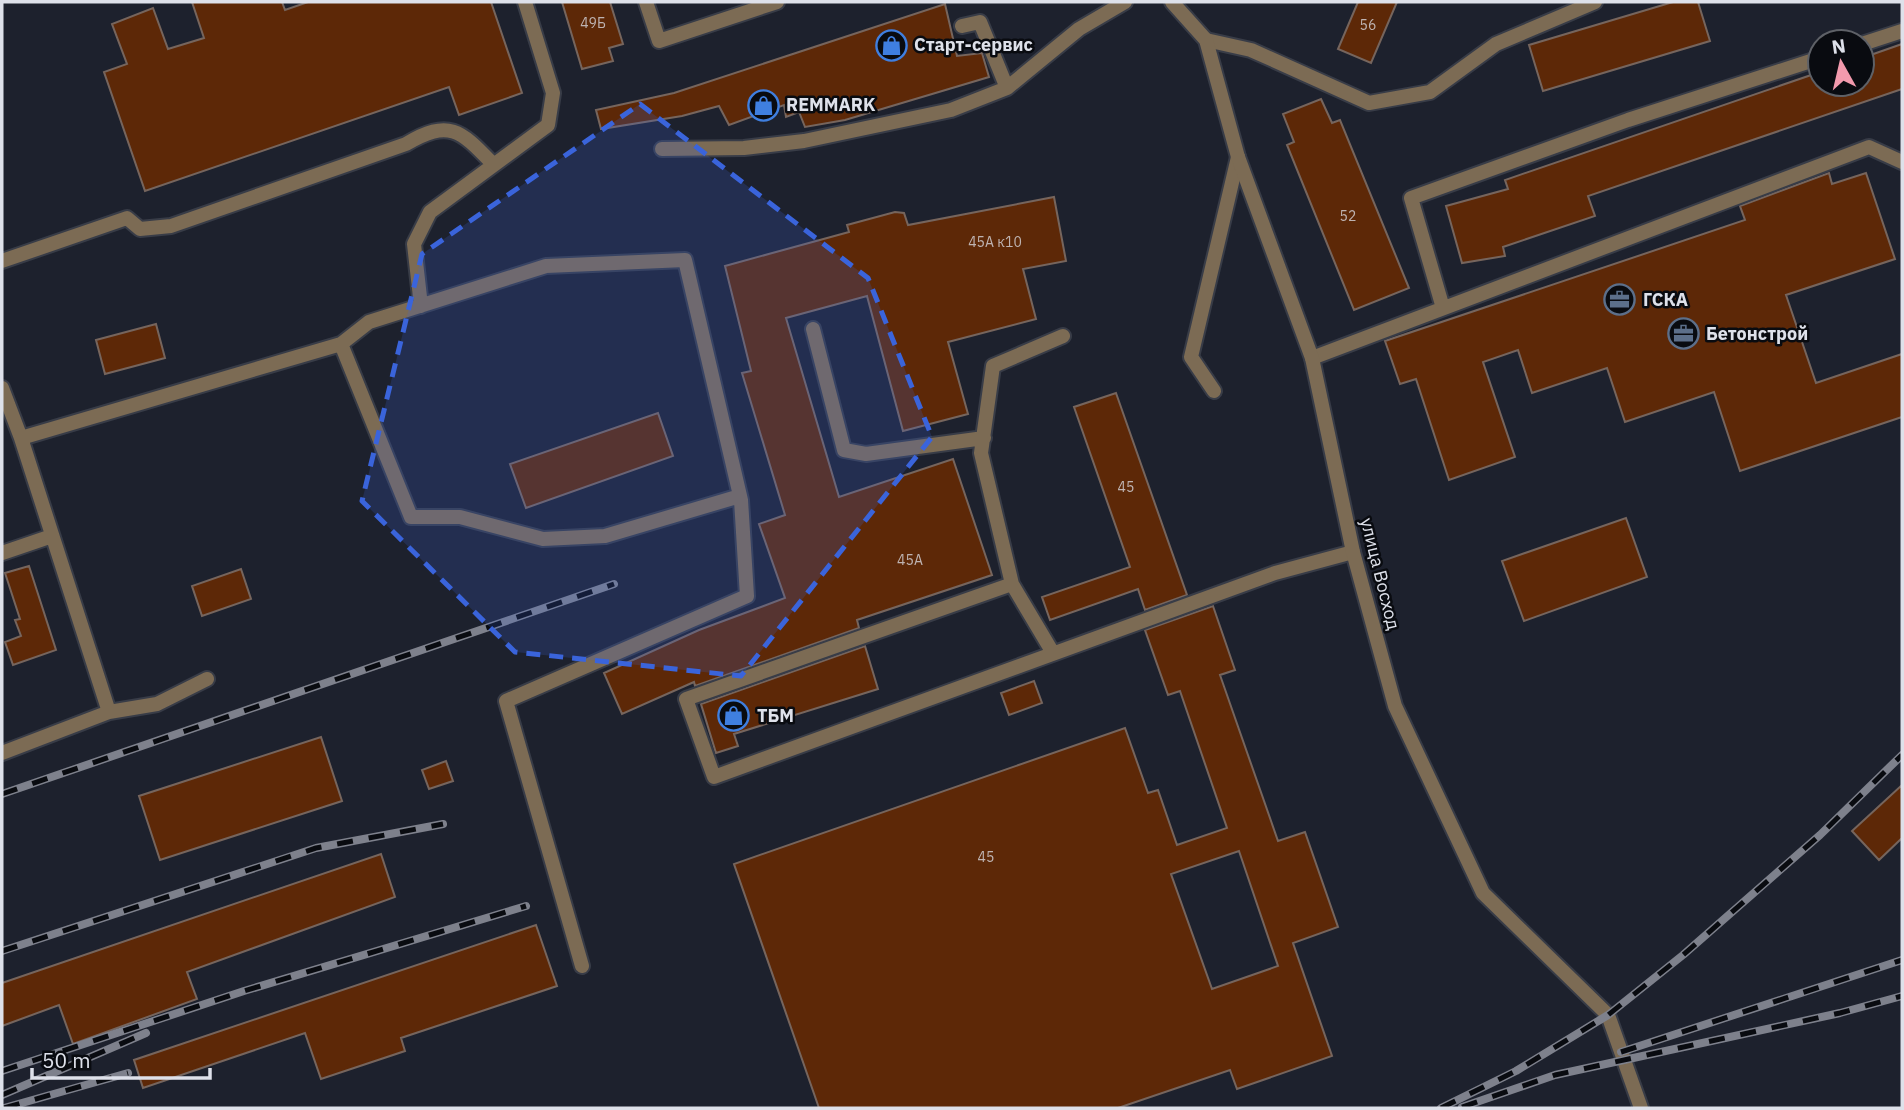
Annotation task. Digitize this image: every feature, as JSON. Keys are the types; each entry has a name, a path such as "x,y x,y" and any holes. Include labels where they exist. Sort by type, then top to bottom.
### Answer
{"street":[{"path":"421,306 414,244 430,212 548,125 553,93 525,2"},
{"path":"646,2 659,41 777,2"},
{"path":"662,149 744,148 804,141 951,110 1007,88 1079,29 1125,2"},
{"name":"улица Восход","path":"1172,2 1206,40 1238,157 1312,358 1353,552 1395,706 1483,893 1608,1015 1641,1108"},
{"path":"1206,40 1251,50 1369,103 1430,92 1496,44 1595,2"},
{"path":"962,26 980,22 1007,88"},
{"path":"1876,39 1902,31"},
{"path":"1443,308 1411,198 1628,120 1806,63"},
{"path":"2,261 127,218 140,229 171,226 406,144 430,129 463,133 493,164"},
{"path":"1312,358 1869,147 1902,162"},
{"path":"1214,391 1191,357 1238,157"},
{"path":"21,438 341,344 369,322 546,265 685,260 740,496 747,596 506,701 582,966"},
{"path":"813,329 844,450 866,454 984,438"},
{"path":"1053,653 1012,584 981,453 993,366 1063,336"},
{"path":"341,344 411,517 460,517 543,539 605,536 740,496"},
{"path":"2,388 21,438 108,712"},
{"path":"2,553 52,536"},
{"path":"1012,584 686,699 714,777 1275,573 1353,552"},
{"path":"2,753 108,712 156,704 208,679"}],"highlighted area":[{"path":"640,104 868,278 932,437 741,676 515,652 362,501 422,254"}],"building":[{"path":"192,2 282,2 285,10 308,2 491,2 522,93 459,115 449,87 145,191 104,72 127,64 112,24 153,8 168,49 204,38"},
{"path":"562,2 610,2 623,44 609,48 613,61 582,69"},
{"path":"1358,2 1397,2 1371,63 1338,49"},
{"path":"1673,2 1698,2 1710,41 1543,91 1529,45"},
{"path":"945,4 957,56 982,53 989,77 845,120 805,127 799,112 786,117 784,105 729,125 719,106 682,116 601,129 596,110 674,93"},
{"path":"1902,44 1902,89 1876,98 1876,53"},
{"path":"1806,77 1806,98 1876,98 1588,196 1595,216 1503,247 1505,256 1462,263 1446,206 1508,189 1505,180"},
{"path":"1321,99 1332,123 1340,120 1409,288 1354,310 1287,145 1294,142 1283,114"},
{"path":"1829,173 1832,184 1866,173 1895,259 1786,295 1816,383 1902,354 1902,417 1740,471 1714,392 1625,422 1607,368 1532,393 1518,350 1483,362 1515,457 1449,480 1416,379 1400,384 1385,341 1745,220 1740,206"},
{"path":"1054,197 1066,261 1023,269 1036,319 948,342 968,414 903,431 867,296 786,318 839,497 953,459 992,575 857,620 859,628 695,686 694,682 622,714 604,673 699,630 785,598 759,524 785,515 742,373 751,371 725,266 849,232 847,225 895,212 904,213 908,225"},
{"path":"156,324 165,358 105,374 96,340"},
{"path":"1116,393 1187,595 1145,610 1138,589 1050,620 1042,597 1130,567 1074,407"},
{"path":"658,413 673,456 526,508 510,464"},
{"path":"1626,518 1647,577 1524,621 1502,561"},
{"path":"29,566 56,650 13,665 5,642 21,636 15,620 20,619 5,573"},
{"path":"241,569 251,599 202,616 192,586"},
{"path":"1213,606 1235,670 1220,675 1278,841 1305,832 1338,927 1293,943 1332,1056 1237,1089 1230,1070 1118,1108 819,1108 734,864 1125,728 1148,793 1158,790 1177,845 1227,828 1180,691 1168,695 1145,630","holes":["1239,851 1278,966 1212,989 1171,874"]},
{"path":"865,646 878,689 734,734 738,746 716,753 701,704"},
{"path":"1034,681 1042,703 1009,715 1001,693"},
{"path":"321,737 342,801 160,860 139,796"},
{"path":"446,761 453,781 429,789 422,770"},
{"path":"1902,785 1902,838 1879,860 1852,831"},
{"path":"381,854 395,897 187,972 197,999 73,1044 59,1005 2,1026 2,983"},
{"path":"536,925 557,986 401,1038 405,1051 321,1079 305,1033 143,1088 134,1060"}],"railway":[{"path":"2,794 614,584"},
{"path":"1441,1108 1516,1071 1608,1015 1683,955 1820,835 1902,755"},
{"path":"2,951 316,848 443,824"},
{"path":"2,1071 244,991 526,906"},
{"path":"1621,1052 1902,960"},
{"path":"1462,1107 1555,1075 1840,1013 1902,996"},
{"path":"2,1095 146,1033"},
{"path":"4,1108 128,1073"}],"place":[{"name":"Старт-сервис","path":"891,45"},
{"name":"REMMARK","path":"763,105"},
{"name":"ГСКА","path":"1620,300"},
{"name":"Бетонстрой","path":"1683,334"},
{"name":"ТБМ","path":"734,716"}]}
